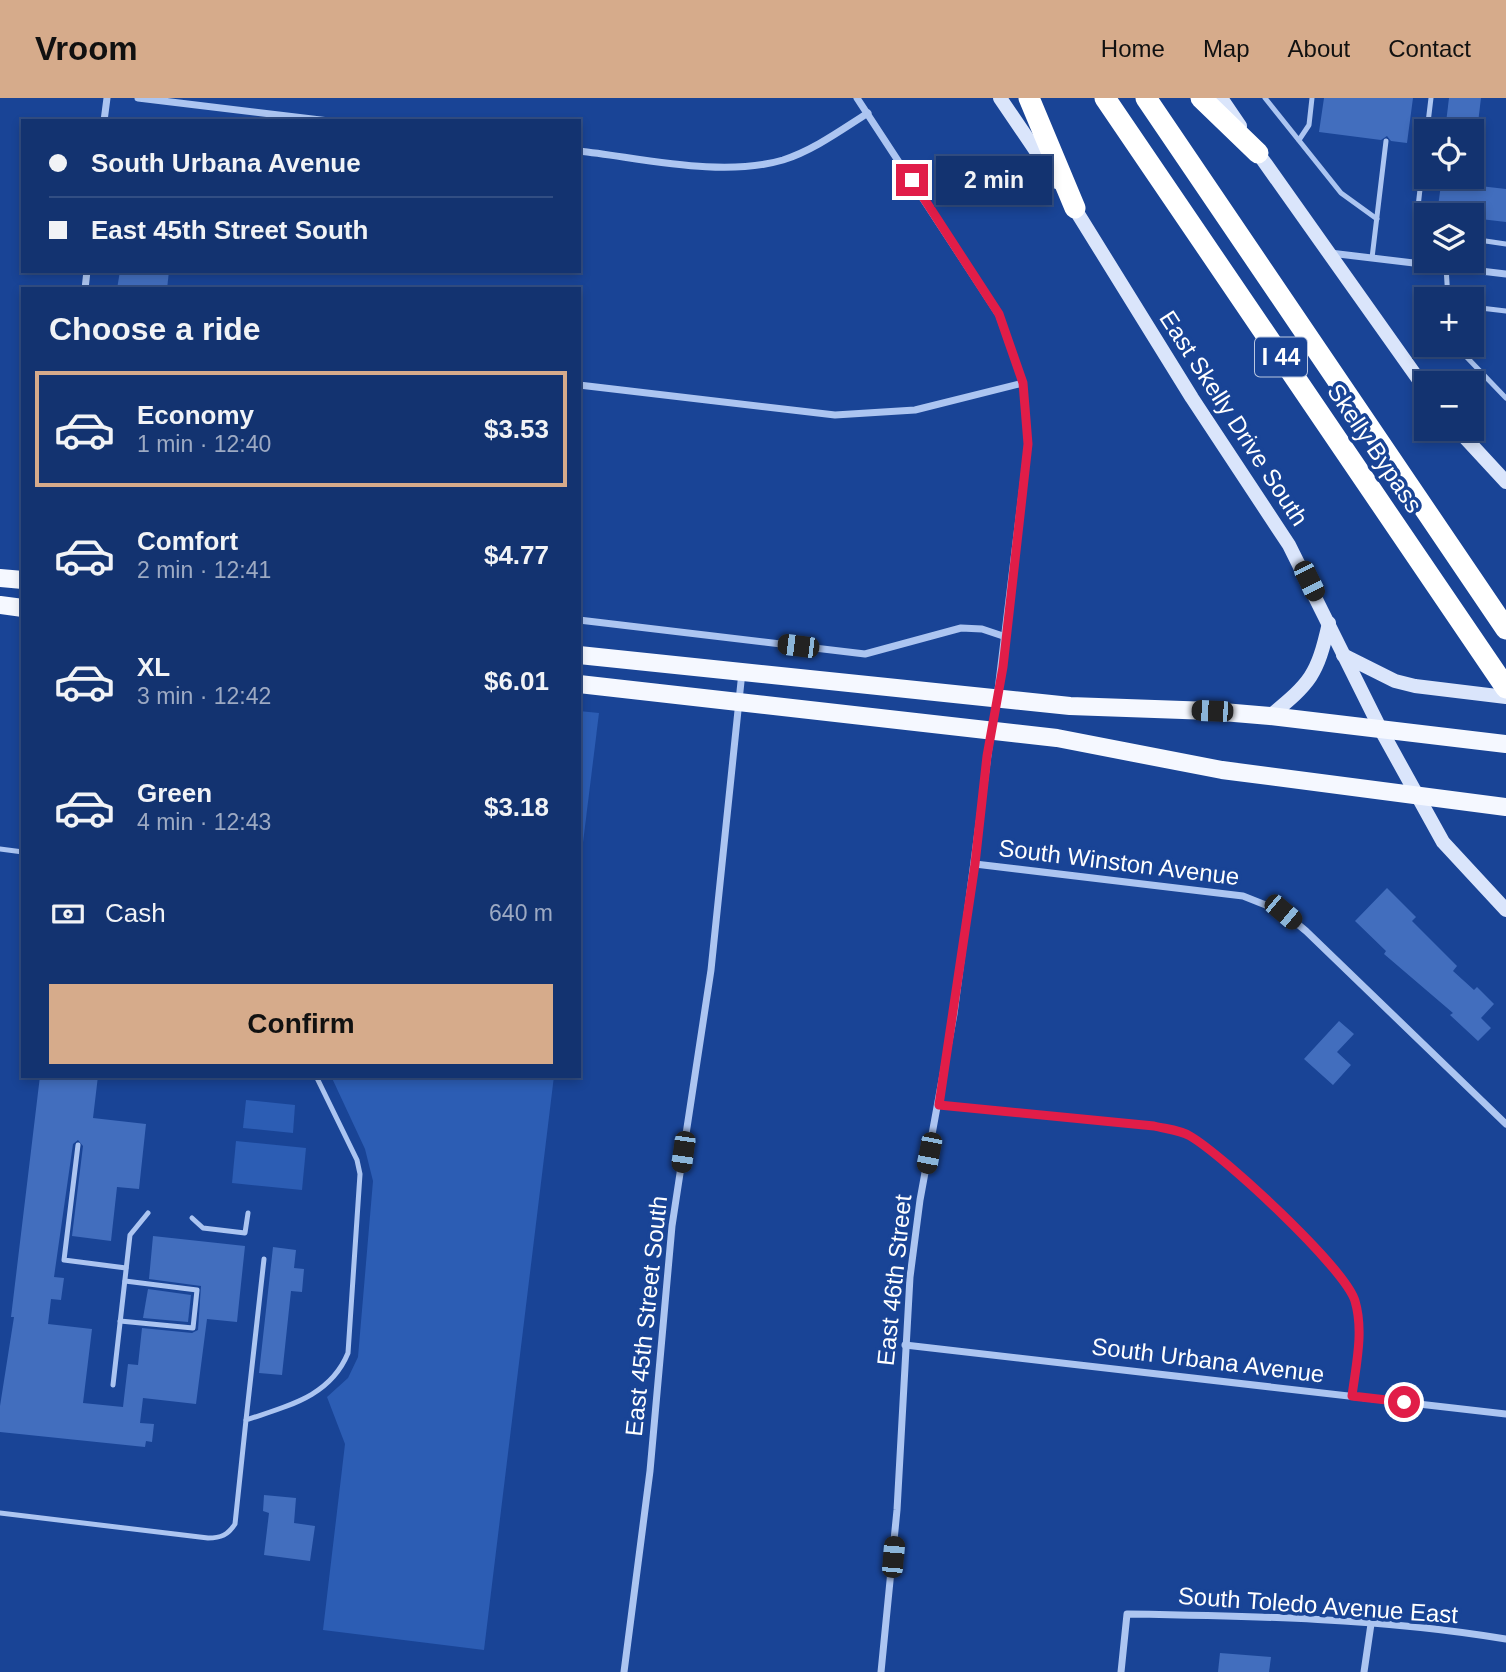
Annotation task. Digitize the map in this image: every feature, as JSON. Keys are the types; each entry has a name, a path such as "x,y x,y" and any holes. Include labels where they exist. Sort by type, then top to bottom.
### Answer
{"highway":[{"path":"1029,98 1075,208"},
{"name":"Skelly Bypass","path":"1105,98 1506,688"},
{"name":"Skelly Bypass","path":"1146,98 1506,629"},
{"path":"1200,98 1258,153"}],"main road":[{"name":"East Skelly Drive South","path":"1000,98 1075,208 1192,398 1289,545 1381,730 1443,842 1506,910"},
{"path":"1221,98 1326,253 1414,374"},
{"path":"1468,441 1506,482"},
{"path":"0,578 21,580"},
{"path":"0,605 21,608"},
{"path":"1270,716 1310,681 1321,659 1329,623"},
{"path":"581,655 1070,706 1270,716 1506,744"},
{"path":"1343,655 1395,681 1506,697"},
{"path":"581,684 992,729 1094,744 1222,771 1506,807"},
{"path":"992,729 997,699"}],"street":[{"path":"104,119 107,98"},
{"path":"138,98 312,119"},
{"path":"857,98 999,314 1023,383 1028,444 997,699"},
{"path":"581,150 714,167 762,164 803,152 868,113"},
{"path":"1326,253 1414,263"},
{"path":"1484,271 1506,274"},
{"path":"581,385 835,415 915,410 1023,383"},
{"path":"581,620 865,654 961,628 982,629 1006,637"},
{"name":"East 45th Street South","path":"624,1672 650,1471 672,1226 711,970 742,672"},
{"name":"East 46th Street","path":"881,1672 897,1510 905,1345 920,1200 939,1105 992,729"},
{"name":"South Winston Avenue","path":"975,864 1223,893 1266,902 1306,931 1506,1124"},
{"path":"939,1105 1154,1126 1187,1134 1214,1152 1335,1268 1354,1297 1359,1335 1352,1396"},
{"name":"South Urbana Avenue","path":"905,1345 1506,1414"},
{"name":"South Toledo Avenue East","path":"1121,1672 1128,1614 1258,1616 1370,1624 1506,1639"},
{"path":"1364,1672 1370,1624"}],"lane":[{"path":"1265,98 1341,193 1377,219"},
{"path":"1299,140 1309,125 1312,98"},
{"path":"1429,119 1431,98"},
{"path":"1372,258 1386,141"},
{"path":"1484,241 1506,244"},
{"path":"1484,308 1506,311"},
{"path":"1467,357 1506,398"},
{"path":"0,849 21,852"},
{"path":"246,1420 317,1392 341,1369 348,1353 360,1174 357,1160 317,1078"},
{"path":"78,1145 64,1261 126,1268"},
{"path":"113,1385 130,1235 148,1213"},
{"path":"192,1218 203,1228 245,1233 248,1213"},
{"path":"0,1513 221,1538 235,1524 264,1259"},
{"path":"120,1321 193,1328 195,1316 197,1290 125,1281"}],"shaded area":[{"path":"581,711 599,713 581,859"},
{"path":"332,1078 554,1078 484,1650 323,1630 345,1444 327,1397 348,1378 358,1357 373,1181 365,1149"},
{"path":"246,1100 295,1105 293,1133 243,1128"},
{"path":"236,1141 306,1148 302,1190 232,1183"}],"building":[{"path":"1324,98 1413,98 1407,143 1391,141 1387,136 1381,140 1319,132"},
{"path":"1449,98 1481,98 1478,119 1446,119"},
{"path":"1484,186 1506,189 1506,222 1484,219 1484,203 1438,203 1440,189 1484,189"},
{"path":"120,273 169,273 167,287 117,287"},
{"path":"1387,888 1416,917 1412,921 1457,966 1453,971 1474,990 1477,987 1494,1004 1481,1018 1491,1028 1478,1041 1450,1015 1453,1013 1384,954 1386,951 1355,921"},
{"path":"1339,1021 1354,1034 1337,1052 1351,1065 1333,1085 1304,1059"},
{"path":"40,1078 98,1078 93,1118 146,1124 139,1189 117,1187 111,1241 72,1236 83,1146 78,1140 73,1144 54,1277 64,1278 61,1300 51,1299 48,1324 92,1329 83,1403 123,1407 128,1364 138,1365 142,1328 192,1333 198,1330 201,1286 149,1279 153,1236 245,1246 237,1322 207,1319 196,1404 143,1398 140,1423 154,1424 152,1442 146,1441 145,1447 0,1432 0,1406 14,1317 11,1317"},
{"path":"273,1247 296,1250 294,1268 304,1269 302,1292 291,1291 282,1375 259,1373"},
{"path":"148,1289 191,1295 188,1322 143,1318"},
{"path":"264,1495 296,1498 294,1523 315,1526 310,1561 264,1555 269,1513 263,1511"},
{"path":"1220,1653 1271,1657 1269,1672 1218,1672"}],"route":[{"path":"912,180 999,314 1023,383 1028,444 1003,667 987,756 975,864 939,1105 1154,1126 1187,1134 1214,1152 1335,1268 1354,1297 1359,1335 1352,1396 1404,1402"}]}
